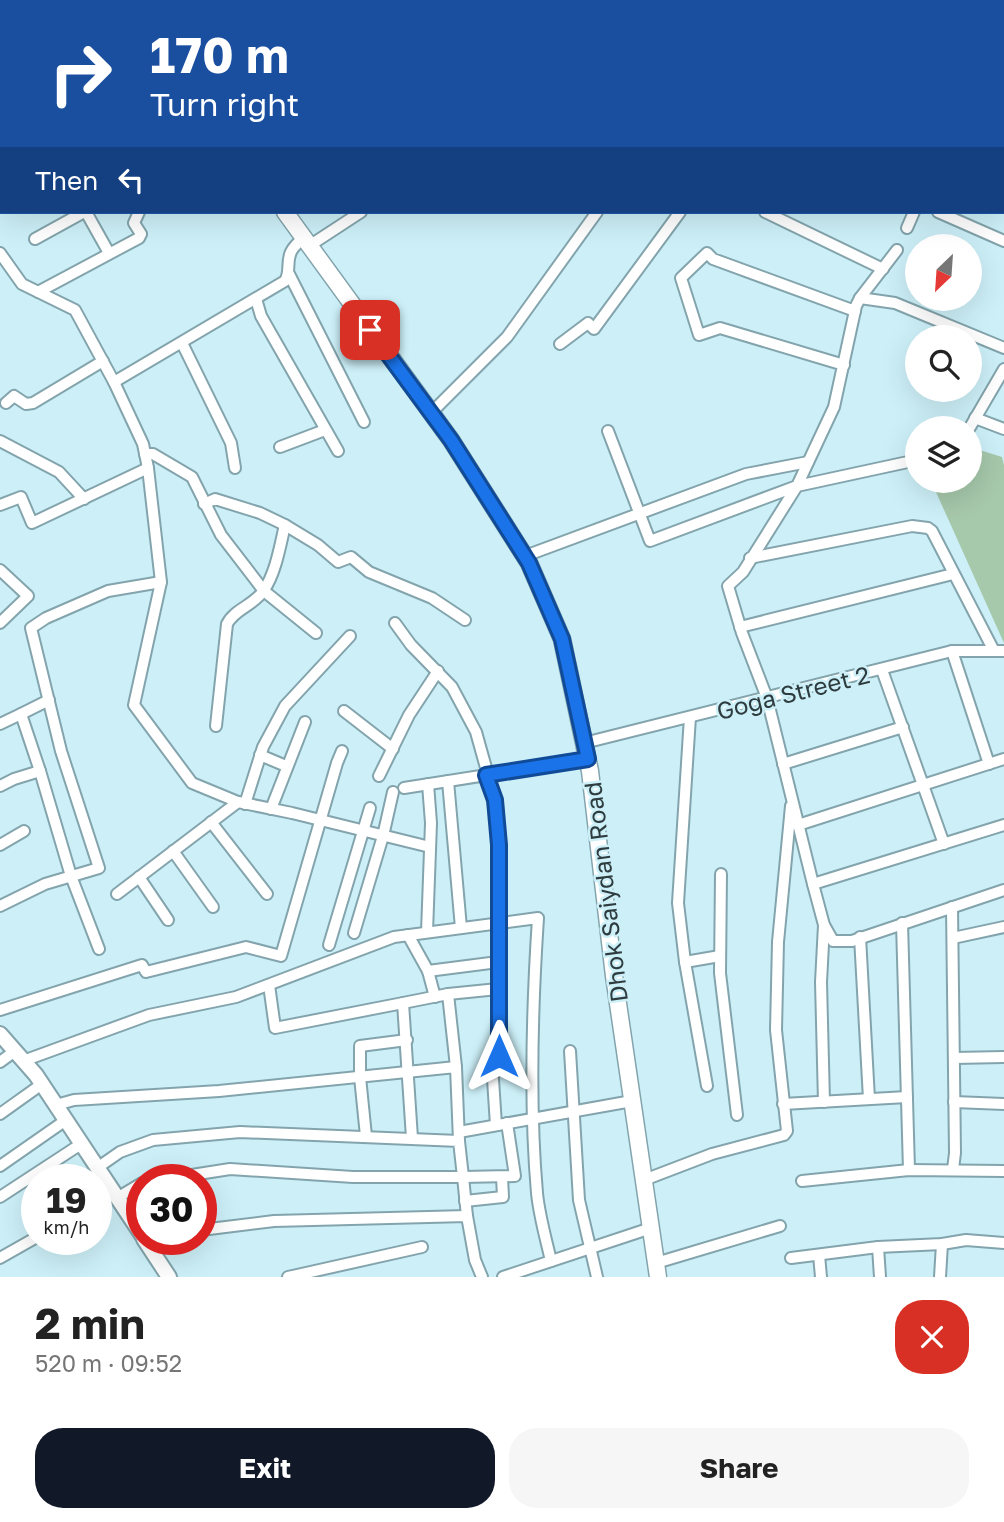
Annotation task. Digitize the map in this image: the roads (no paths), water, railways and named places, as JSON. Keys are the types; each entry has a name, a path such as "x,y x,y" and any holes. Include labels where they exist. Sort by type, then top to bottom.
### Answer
{"main road":[{"name":"Dhok Saiydan Road","path":"286,214 431,413 524,556 562,639 588,759 614,976 657,1270"}],"street":[{"path":"36,239 81,214"},
{"path":"86,214 109,253"},
{"path":"38,292 139,238 141,234 134,223 138,214"},
{"path":"358,214 291,251 288,262 289,274 363,422"},
{"path":"431,413 508,337 596,214"},
{"path":"560,344 588,323 594,329 679,214"},
{"path":"769,214 883,269"},
{"path":"907,228 913,214"},
{"path":"943,214 1004,241"},
{"path":"897,250 860,298 834,407 797,486 743,572 728,586 740,627 767,698 824,925 833,941 852,941 1004,890"},
{"path":"0,253 22,284 75,310 114,382 143,444 160,582 134,705 192,783 241,803 430,847"},
{"path":"844,365 720,328 699,335 681,278 707,253 713,259 855,311"},
{"path":"114,382 256,299 285,281 289,274"},
{"path":"860,298 895,303 1004,348"},
{"path":"256,299 261,316 338,451"},
{"path":"182,343 231,443 235,468"},
{"path":"6,403 14,396 26,404 33,403 103,361"},
{"path":"976,416 1003,371"},
{"path":"982,421 1004,429"},
{"path":"280,446 325,430"},
{"path":"608,431 650,541 797,486 905,463"},
{"path":"0,441 59,472 84,499"},
{"path":"145,454 153,454 191,477 221,535 264,591 316,633"},
{"path":"524,556 746,474 808,462"},
{"path":"0,505 21,497 32,523 148,468"},
{"path":"204,504 215,499 260,513 318,545 338,562 342,563 351,557 369,572 432,598 465,620"},
{"path":"216,726 227,624 264,591 285,525"},
{"path":"751,558 912,526 928,528 999,651"},
{"path":"0,570 28,596 0,623"},
{"path":"740,627 953,573"},
{"path":"0,906 45,884 99,868 61,751 31,628 46,618 108,591 160,582"},
{"path":"217,1171 230,1169 353,1177 515,1176 501,1124 492,1064 499,1056 499,845 495,800 476,732 452,687 411,645 395,623"},
{"path":"117,894 211,822 241,803 285,706 350,636"},
{"path":"952,651 989,764"},
{"name":"Goga Street 2","path":"584,743 952,651 999,651"},
{"path":"882,670 944,844"},
{"path":"379,776 409,715 438,671"},
{"path":"0,724 49,700"},
{"path":"344,710 393,749"},
{"path":"21,714 71,877 99,949"},
{"path":"690,717 678,903 685,961 707,1086"},
{"path":"271,809 305,722"},
{"path":"783,764 903,727"},
{"path":"0,1010 142,965 146,972 246,947 281,956 342,751"},
{"path":"261,755 286,766"},
{"path":"354,933 399,790 588,759"},
{"path":"798,825 1004,759"},
{"path":"0,786 40,771"},
{"path":"448,781 461,928"},
{"path":"427,932 431,823 428,784"},
{"path":"644,1180 712,1154 784,1135 787,1131 776,1030 776,1004 778,942 791,800"},
{"path":"329,945 370,808"},
{"path":"211,822 267,894"},
{"path":"813,884 1004,825"},
{"path":"0,845 24,831"},
{"path":"173,851 213,907"},
{"path":"721,874 720,956 737,1115"},
{"path":"139,877 168,920"},
{"path":"952,907 953,1169"},
{"path":"0,1062 149,1015 236,997 394,937 538,918 533,998 534,1118 537,1195 551,1261"},
{"path":"902,923 909,1170"},
{"path":"824,925 821,954 824,1102"},
{"path":"953,938 1004,927"},
{"path":"408,935 428,971 435,997"},
{"path":"860,937 869,1099"},
{"path":"685,961 720,956"},
{"path":"428,971 498,962"},
{"path":"269,985 275,1028 448,994 498,989"},
{"path":"448,994 467,1216 475,1260 482,1277"},
{"path":"404,1003 412,1138"},
{"path":"0,1034 42,1084 94,1164"},
{"path":"366,1136 360,1046 407,1040"},
{"path":"570,1051 579,1200 597,1277"},
{"path":"954,1058 1004,1057"},
{"path":"56,1105 74,1100 219,1091 456,1067"},
{"path":"0,1114 42,1084"},
{"path":"783,1104 907,1097"},
{"path":"103,1164 120,1152 153,1140 240,1132 459,1137 501,1124 632,1101"},
{"path":"954,1102 1004,1104"},
{"path":"0,1166 66,1120"},
{"path":"0,1197 81,1144"},
{"path":"802,1181 909,1170 1004,1171"},
{"path":"466,1201 503,1197 502,1177"},
{"path":"112,1190 126,1212"},
{"path":"117,1198 126,1193"},
{"path":"217,1227 274,1221 467,1216"},
{"path":"657,1270 780,1226"},
{"path":"503,1277 651,1228"},
{"path":"791,1258 966,1240 1004,1242"},
{"path":"940,1277 942,1244"},
{"path":"0,1258 21,1246"},
{"path":"288,1277 422,1247"},
{"path":"878,1247 880,1277"},
{"path":"154,1255 169,1277"},
{"path":"819,1255 821,1277"}]}
